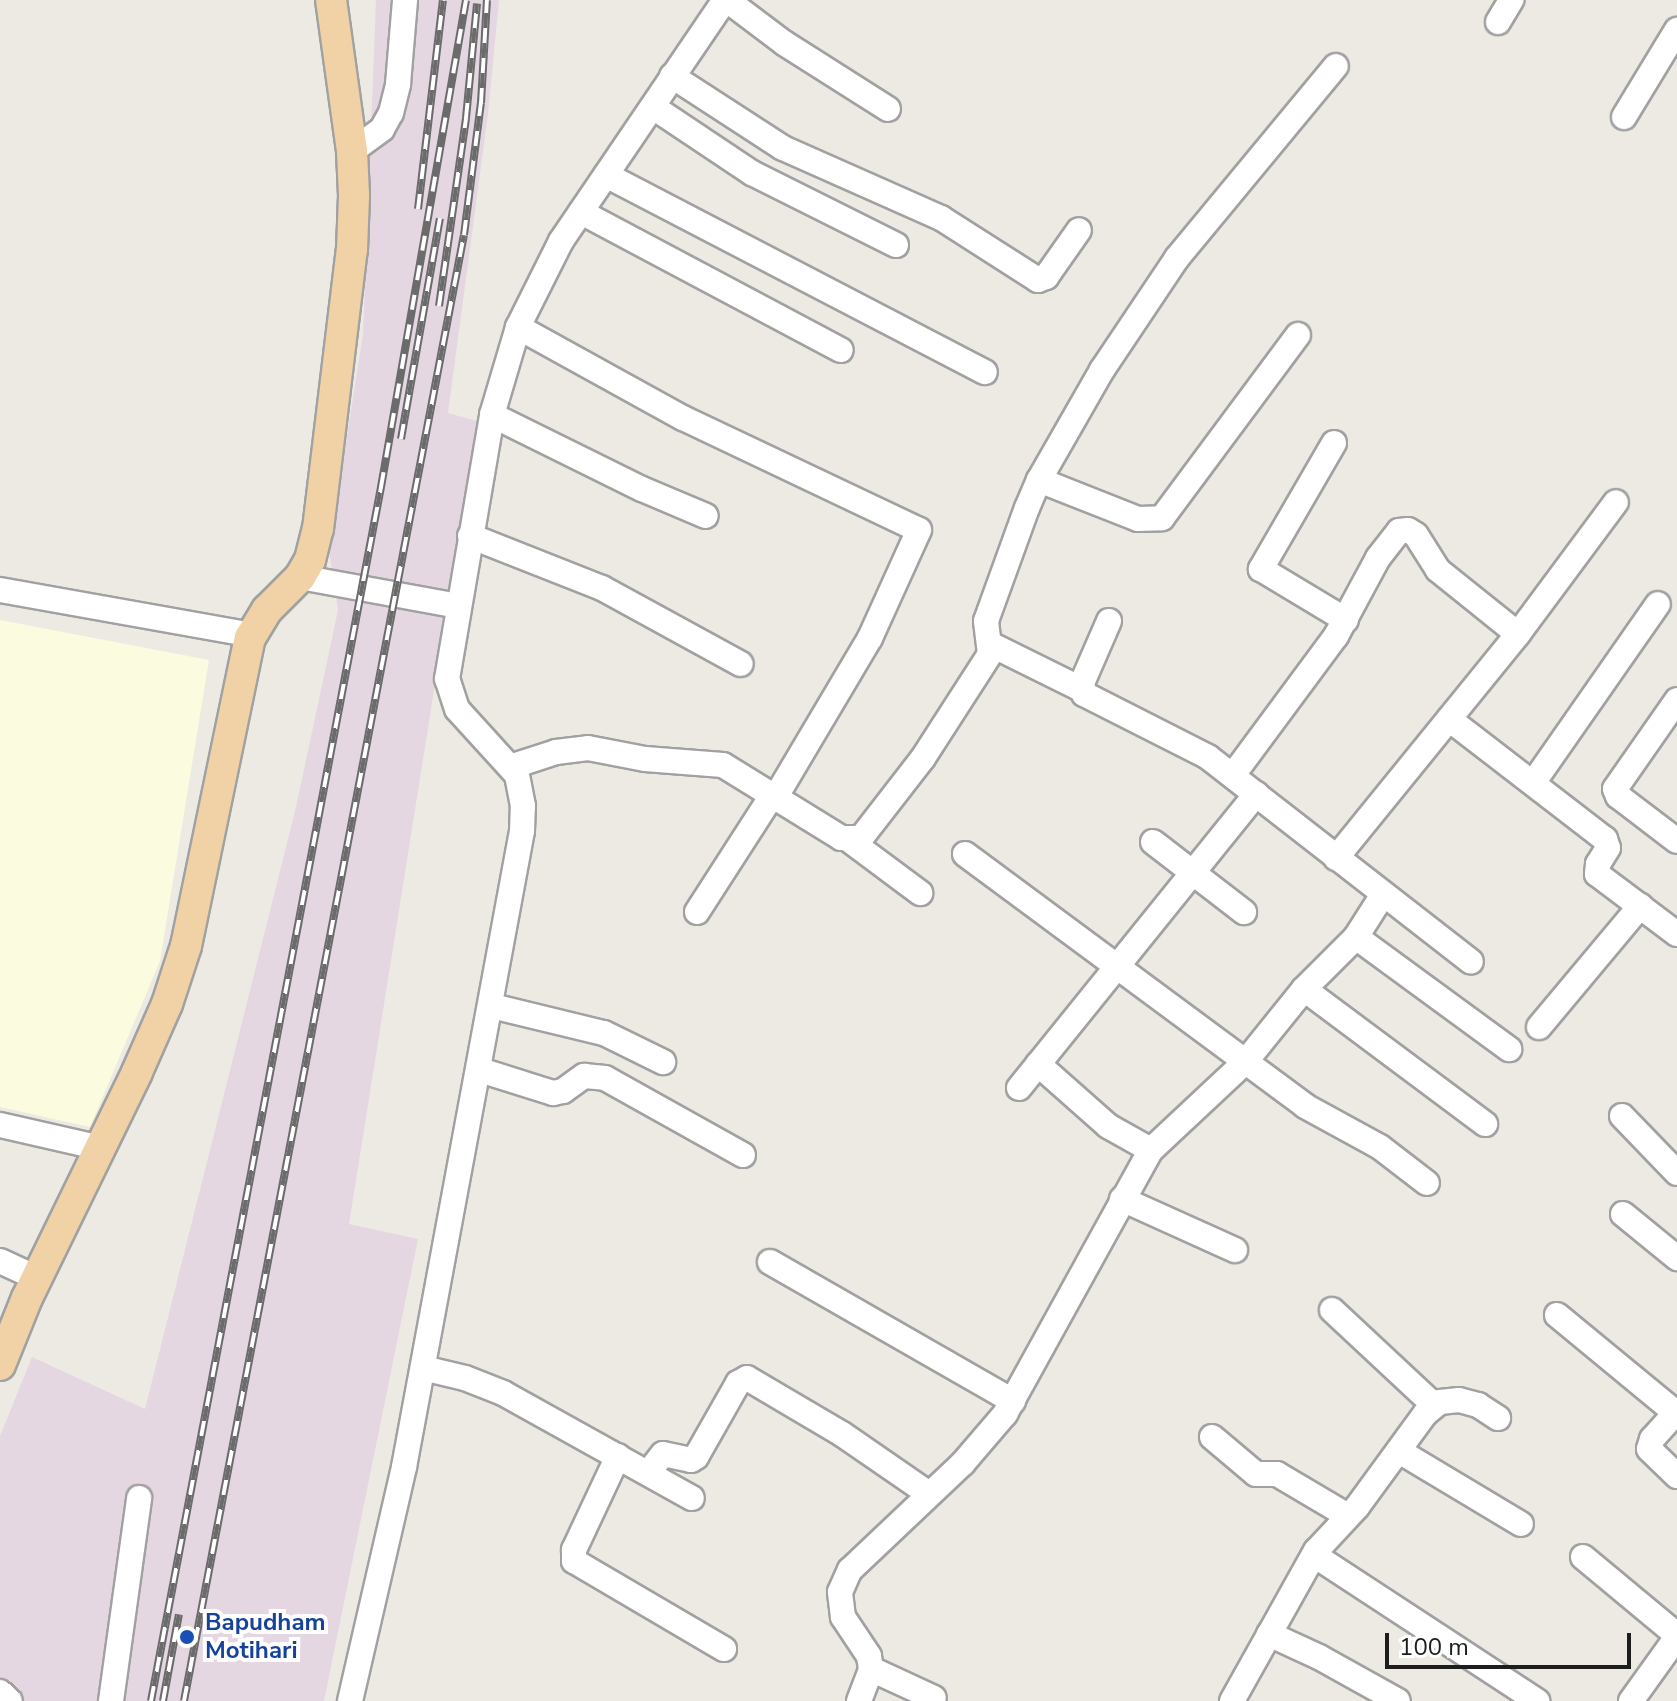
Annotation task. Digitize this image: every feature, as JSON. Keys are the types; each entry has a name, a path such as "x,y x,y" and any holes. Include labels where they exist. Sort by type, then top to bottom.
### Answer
{"main road":[{"path":"0,1365 37,1278 155,1032 186,946 252,635 267,610 300,577 310,560 326,475 352,250 352,151 331,0"}],"street":[{"path":"352,151 382,129 391,113 398,84 405,0"},
{"path":"350,1701 423,1368 522,831 522,791 513,766 457,709 450,693 447,664 492,415 518,327 561,241 726,0 784,43 888,109"},
{"path":"1498,22 1511,0"},
{"path":"1624,117 1677,30"},
{"path":"849,840 861,838 867,831 923,758 988,659 987,617 1039,480 1151,294 1336,66"},
{"path":"672,76 783,148 941,218 1038,280 1046,277 1079,230"},
{"path":"653,107 752,173 896,245"},
{"path":"606,175 985,372"},
{"path":"581,212 841,350"},
{"path":"518,327 683,418 919,530 870,638 775,795 697,912"},
{"path":"1039,480 1138,519 1162,518 1298,335"},
{"path":"492,415 642,489 706,516"},
{"path":"1334,443 1261,569 1346,620"},
{"path":"1336,858 1518,634 1616,502"},
{"path":"1233,775 1346,620 1378,558 1403,530 1416,535 1438,570 1518,634"},
{"path":"470,536 602,588 741,664"},
{"path":"300,577 458,606"},
{"path":"0,590 252,635"},
{"path":"1533,783 1658,604"},
{"path":"1081,689 1109,621"},
{"path":"990,644 1192,747 1233,775 1382,896 1471,962"},
{"path":"1677,700 1615,789 1618,796 1677,841"},
{"path":"1449,719 1605,839 1608,848 1598,864 1597,874 1677,934"},
{"path":"513,766 556,752 588,748 645,759 723,765 849,840 920,893"},
{"path":"1019,1088 1256,794"},
{"path":"1153,842 1244,912"},
{"path":"965,854 1305,1106 1380,1147 1427,1183"},
{"path":"859,1701 871,1669 869,1656 843,1617 840,1604 843,1581 866,1552 963,1463 1013,1401 1151,1150 1246,1061 1304,989 1356,937 1382,896"},
{"path":"1539,1027 1640,906"},
{"path":"1356,937 1509,1049"},
{"path":"1304,989 1485,1124"},
{"path":"492,1006 604,1033 663,1062"},
{"path":"1038,1064 1108,1126 1151,1150"},
{"path":"480,1070 553,1093 563,1091 584,1076 605,1078 743,1155"},
{"path":"1622,1116 1677,1173"},
{"path":"0,1125 101,1148"},
{"path":"1122,1199 1235,1250"},
{"path":"1623,1214 1677,1258"},
{"path":"0,1261 37,1278"},
{"path":"770,1262 1013,1401"},
{"path":"1332,1310 1434,1405"},
{"path":"1557,1315 1670,1408 1671,1418 1652,1439 1649,1449 1677,1476"},
{"path":"423,1368 465,1378 503,1393 692,1498"},
{"path":"648,1473 665,1453 691,1460 696,1457 738,1383 747,1378 842,1434 929,1494"},
{"path":"1232,1701 1314,1555 1434,1405 1459,1400 1478,1405 1498,1418"},
{"path":"1212,1437 1256,1474 1277,1474 1348,1516"},
{"path":"1399,1451 1521,1524"},
{"path":"618,1456 574,1550 574,1561 724,1649"},
{"path":"111,1701 139,1498"},
{"path":"1314,1555 1537,1701"},
{"path":"1583,1557 1677,1636 1634,1700"},
{"path":"1269,1634 1319,1657 1398,1701"},
{"path":"871,1669 934,1698"},
{"path":"0,1692 10,1701"}],"shaded area":[{"path":"376,0 499,0 488,114 448,413 477,421 349,1224 418,1239 324,1701 0,1701 0,1436 32,1357 145,1409 296,807 338,610 329,550 363,334"},
{"path":"0,620 209,660 160,961 90,1127 0,1107"}],"railway":[{"path":"418,209 443,0"},
{"path":"151,1701 381,487 466,0"},
{"path":"184,1701 464,235 481,103 487,0"},
{"path":"439,306 466,118 477,4"},
{"path":"401,439 440,218"},
{"path":"163,1701 179,1614"}],"place":[{"name":"Bapudham Motihari","path":"187,1637"}]}
